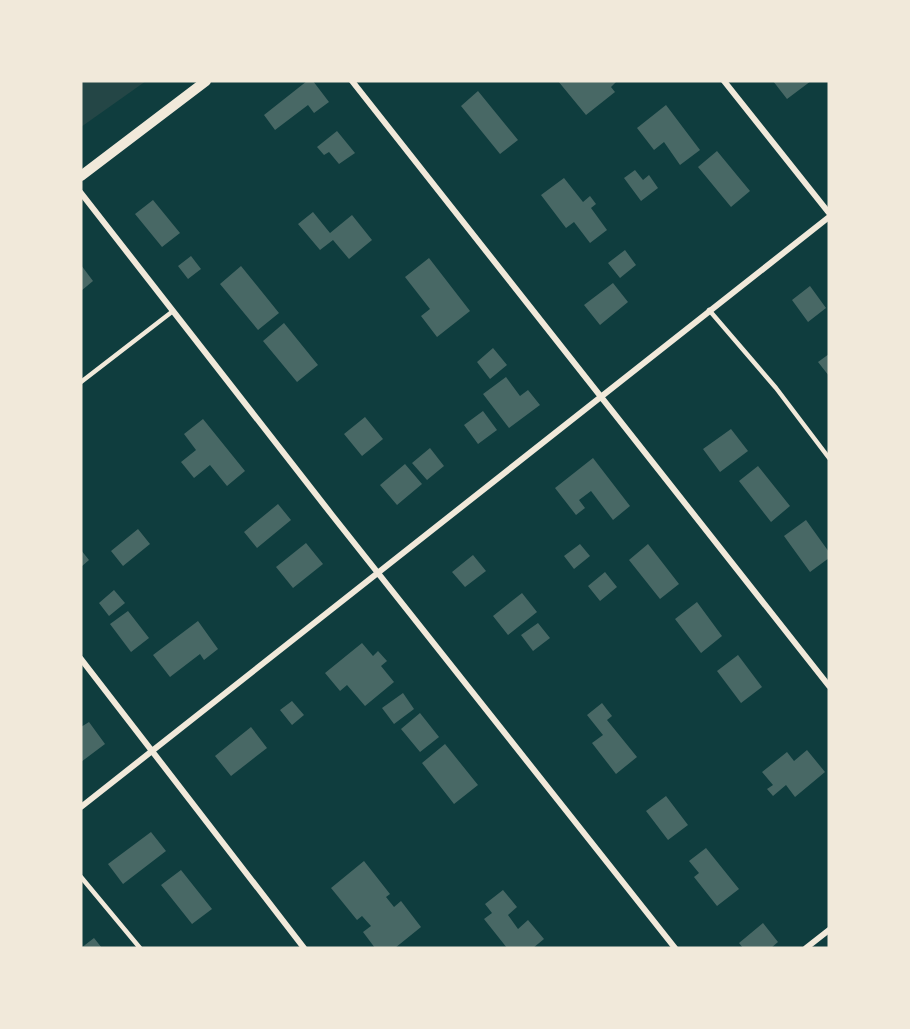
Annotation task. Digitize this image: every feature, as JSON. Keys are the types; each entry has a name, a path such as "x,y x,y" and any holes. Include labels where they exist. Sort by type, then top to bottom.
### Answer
{"street":[{"path":"81,176 206,81"},
{"path":"352,81 829,686"},
{"path":"81,807 380,573 829,215 724,81"},
{"path":"81,193 675,948"},
{"path":"81,659 304,948"},
{"path":"806,948 829,930"}],"lane":[{"path":"709,310 776,388 829,458"},
{"path":"81,382 173,311"},
{"path":"81,877 140,948"}],"shaded area":[{"path":"81,81 146,81 81,127"}],"building":[{"path":"307,81 313,81 329,102 314,113 308,105 275,130 264,115"},
{"path":"558,81 617,81 611,87 615,92 586,115"},
{"path":"773,81 811,81 787,99"},
{"path":"478,91 518,140 500,154 461,106"},
{"path":"666,105 700,150 680,165 664,142 654,150 637,128"},
{"path":"337,131 355,153 339,164 329,152 324,155 317,147"},
{"path":"717,151 750,191 731,207 698,167"},
{"path":"635,170 643,180 649,175 658,188 641,201 624,178"},
{"path":"564,178 583,202 590,196 596,204 591,208 607,230 590,243 574,222 566,228 541,195"},
{"path":"153,200 180,233 162,247 135,214"},
{"path":"313,212 330,233 352,215 372,240 349,259 333,240 320,250 298,224"},
{"path":"625,250 636,265 620,278 608,263"},
{"path":"191,256 201,269 188,279 178,266"},
{"path":"429,258 470,311 437,337 421,316 430,309 405,277"},
{"path":"81,265 93,281 81,291"},
{"path":"241,266 279,313 258,330 220,284"},
{"path":"613,283 628,302 600,325 584,305"},
{"path":"810,286 826,308 808,322 792,300"},
{"path":"284,323 318,365 297,382 263,341"},
{"path":"493,348 507,365 490,379 477,362"},
{"path":"829,354 829,376 818,362"},
{"path":"506,377 520,396 528,390 540,405 509,428 483,394"},
{"path":"483,411 497,430 478,444 464,425"},
{"path":"365,417 383,439 362,456 344,434"},
{"path":"203,419 245,471 227,486 210,465 194,478 181,462 196,450 184,434"},
{"path":"731,429 748,451 720,472 703,449"},
{"path":"430,448 444,466 427,480 412,463"},
{"path":"593,458 630,506 613,520 591,491 579,500 585,508 576,515 555,488"},
{"path":"405,464 422,484 397,505 380,485"},
{"path":"758,466 790,506 771,522 739,481"},
{"path":"278,504 291,520 257,548 244,532"},
{"path":"806,520 829,552 829,558 810,572 784,536"},
{"path":"138,529 150,544 123,566 111,551"},
{"path":"306,543 323,564 293,588 276,567"},
{"path":"580,544 590,556 574,569 564,556"},
{"path":"648,544 679,584 660,599 629,560"},
{"path":"81,550 89,560 81,567"},
{"path":"473,555 486,571 465,587 452,572"},
{"path":"605,572 617,587 600,601 588,586"},
{"path":"114,590 125,603 109,616 99,603"},
{"path":"522,593 537,612 508,635 493,616"},
{"path":"697,602 722,636 701,653 675,619"},
{"path":"128,611 149,638 131,652 110,624"},
{"path":"198,621 218,649 204,660 200,654 170,677 153,655"},
{"path":"538,623 550,638 533,651 521,635"},
{"path":"362,643 373,656 378,651 387,661 381,666 394,682 365,706 347,685 340,691 325,673"},
{"path":"738,655 762,687 741,703 717,671"},
{"path":"403,693 414,709 394,724 382,708"},
{"path":"292,701 304,715 292,725 280,710"},
{"path":"602,703 612,716 607,720 637,757 616,774 592,743 603,735 587,715"},
{"path":"420,713 439,737 420,752 401,729"},
{"path":"89,722 105,744 81,762 81,727"},
{"path":"251,727 267,748 231,776 215,756"},
{"path":"445,744 478,785 454,804 422,763"},
{"path":"807,750 825,772 795,797 786,785 773,796 767,789 773,785 762,772 787,752 794,761"},
{"path":"666,796 688,825 668,840 646,811"},
{"path":"151,832 166,851 123,884 108,864"},
{"path":"706,848 739,889 717,906 694,877 699,873 689,861"},
{"path":"364,861 390,894 386,897 394,907 401,901 421,927 395,948 375,948 363,932 371,926 362,916 357,920 331,888"},
{"path":"181,870 212,909 192,924 161,885"},
{"path":"503,890 517,907 508,915 518,929 528,920 544,939 533,948 507,948 484,919 492,913 485,904"},
{"path":"763,923 778,942 771,948 743,948 739,943"},
{"path":"94,938 102,948 81,948"}]}
